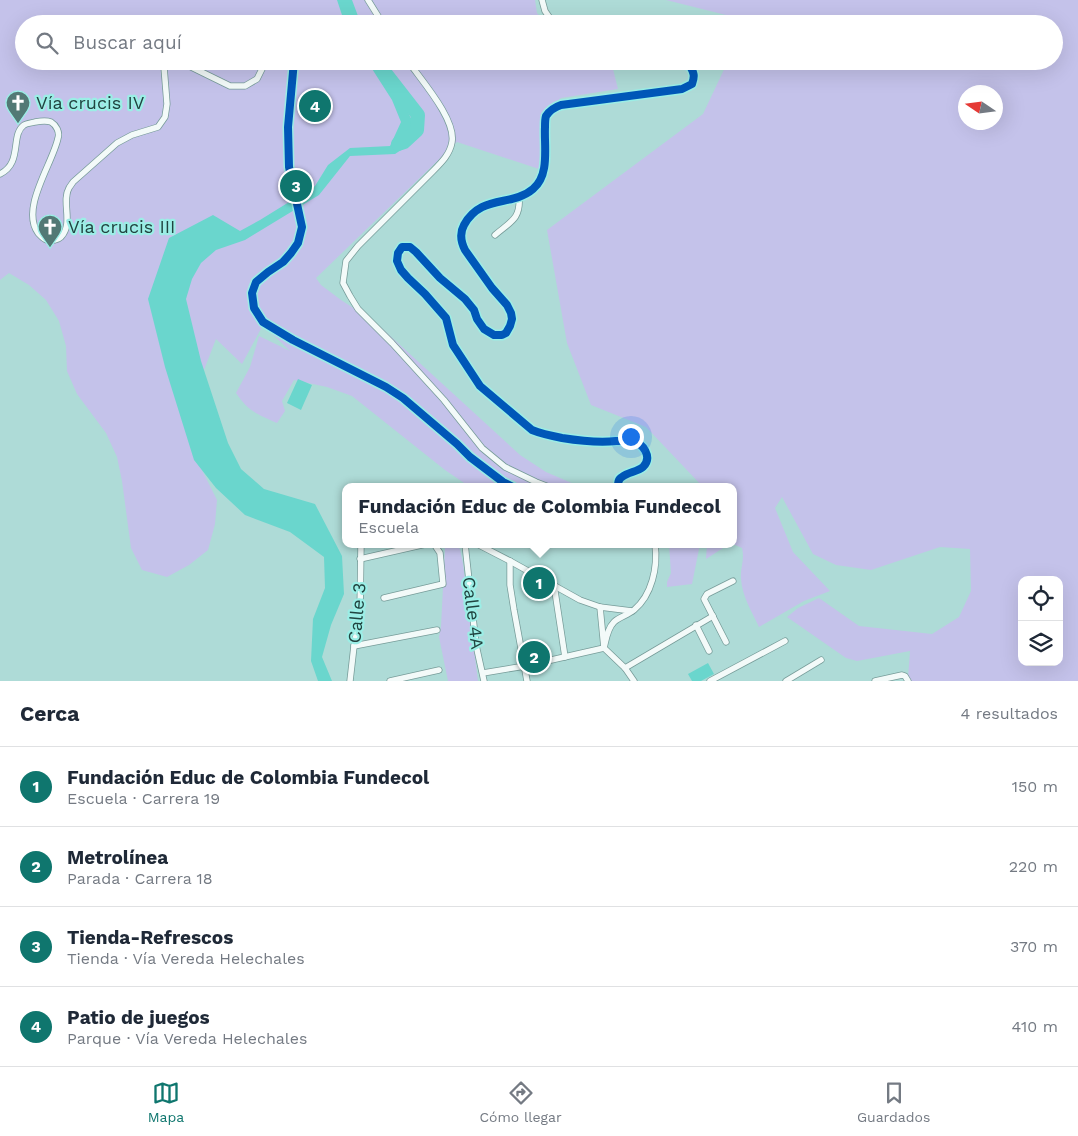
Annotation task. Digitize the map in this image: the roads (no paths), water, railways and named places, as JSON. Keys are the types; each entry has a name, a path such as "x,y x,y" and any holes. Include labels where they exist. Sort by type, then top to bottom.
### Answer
{"street":[{"path":"368,0 377,15"},
{"path":"542,0 548,15"},
{"path":"0,174 11,165 20,129 26,124 41,121 51,122 58,130 59,137 40,182 35,199 33,218 36,228 43,238 55,240 61,236 68,219 66,196 68,188 73,182 117,143 132,135 158,127 164,118 167,104 164,70"},
{"path":"197,70 230,86 245,86 257,80 262,70"},
{"path":"293,70 288,127 289,167 302,227 298,243 291,253 283,262 256,282 252,293 254,308 263,322 293,340 386,387 402,398 470,457 505,483"},
{"path":"414,70 447,116 452,129 449,151 443,160 358,246 346,261 343,282 358,310 392,343 444,400 482,448 505,467 539,483"},
{"path":"618,483 620,477 643,466 646,462 647,454 643,447 629,440 601,443 586,442 541,434 532,430 480,386 453,345 446,318 401,270 397,261 398,253 402,247 410,247 440,278 465,299 474,310 484,330 494,335 506,333 512,319 511,313 462,244 462,229 467,219 481,207 519,197 532,190 539,182 543,172 545,156 545,117 553,108 561,105 682,89 692,84 694,78 692,70"},
{"path":"495,234 516,217 520,205 519,197"},
{"name":"Calle 3","path":"350,681 360,614 361,548"},
{"path":"360,559 408,548"},
{"path":"384,598 443,584 440,553 437,548"},
{"name":"Calle 4A","path":"465,548 476,645 484,681"},
{"path":"485,548 580,600 600,607 632,611"},
{"path":"604,648 607,634 613,623 640,604 651,585 655,565 655,548"},
{"path":"510,561 510,585 527,681"},
{"path":"726,642 704,599 705,596 733,581"},
{"path":"554,585 564,657"},
{"path":"600,607 604,648 625,668 634,681"},
{"path":"625,668 713,616"},
{"path":"696,626 709,651"},
{"path":"354,646 437,630"},
{"path":"710,681 785,640"},
{"path":"483,673 525,666 604,648"},
{"path":"786,681 822,660"},
{"path":"390,681 439,670"},
{"path":"875,681 902,675 906,679"}],"waterway":[{"path":"383,70 418,115 417,130 404,142 398,144"}],"place":[{"name":"Patio de juegos","path":"315,106"},
{"name":"Vía crucis IV","path":"18,124"},
{"name":"Tienda-Refrescos","path":"296,186"},
{"name":"Vía crucis III","path":"50,248"},
{"name":"Fundación Educ de Colombia Fundecol","path":"539,583"},
{"name":"Metrolínea","path":"534,657"}]}
